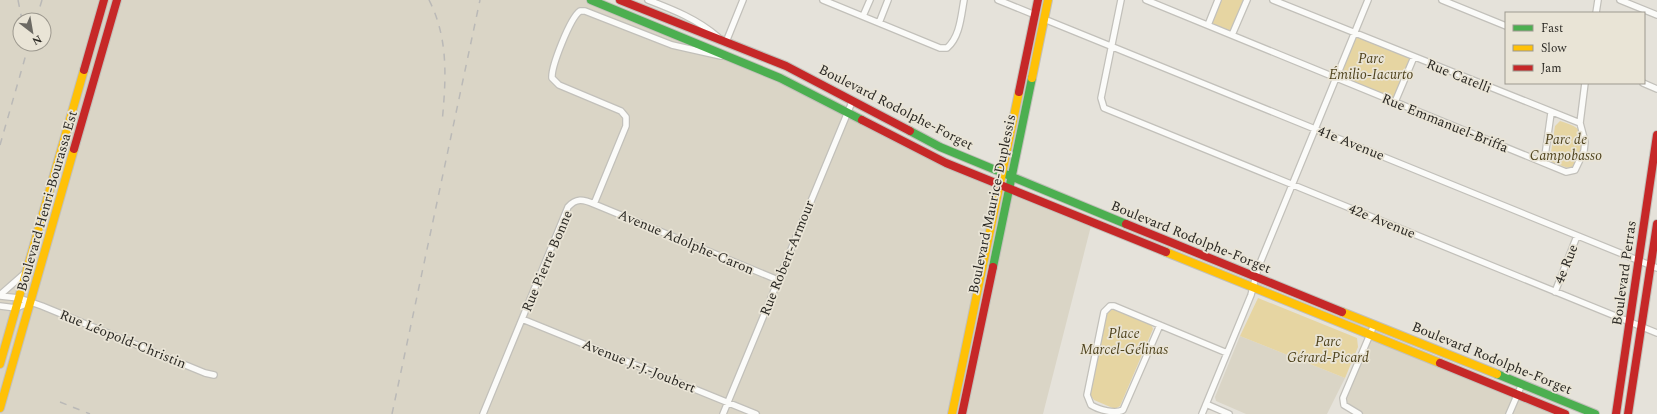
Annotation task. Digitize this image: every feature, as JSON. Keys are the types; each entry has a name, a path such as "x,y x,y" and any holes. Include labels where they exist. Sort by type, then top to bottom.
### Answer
{"street":[{"name":"Boulevard Henri-Bourassa Est","path":"0,408 23,303 26,271 104,0"},
{"name":"Boulevard Henri-Bourassa Est","path":"0,364 23,303 117,0"},
{"name":"Boulevard Rodolphe-Forget","path":"591,0 780,78 946,163 1565,414"},
{"name":"Boulevard Rodolphe-Forget","path":"620,0 786,66 940,147 1012,178 1595,414"},
{"name":"Boulevard Rodolphe-Forget","path":"648,0 688,16 706,26 724,41"},
{"path":"724,41 744,0"},
{"path":"823,0 940,48 947,48 952,44 956,37 964,0"},
{"path":"863,16 870,0"},
{"path":"879,23 888,0"},
{"path":"998,0 1035,15"},
{"name":"Boulevard Maurice-Duplessis","path":"952,414 1038,0"},
{"name":"Boulevard Maurice-Duplessis","path":"962,414 1010,189 1048,0"},
{"path":"1112,46 1121,0"},
{"name":"Rue Emmanuel-Briffa","path":"1146,0 1566,172 1576,170 1584,153 1585,142 1580,124"},
{"path":"1208,25 1218,0"},
{"path":"1232,35 1247,0"},
{"name":"Rue Catelli","path":"1273,0 1580,124"},
{"path":"1202,414 1314,129 1368,0"},
{"path":"1442,0 1505,26"},
{"path":"1596,12 1598,0"},
{"path":"1620,0 1657,15"},
{"name":"Rue Pierre Bonne","path":"483,414 568,207 576,201 586,200 594,204 626,126 626,117 624,113 559,85 552,78 553,69 572,19 580,11 590,13 672,45 735,59"},
{"name":"41e Avenue","path":"1044,18 1654,267"},
{"name":"42e Avenue","path":"1112,46 1101,98 1102,105 1107,110 1657,333"},
{"path":"1395,102 1414,57"},
{"path":"780,78 786,66"},
{"path":"1580,124 1585,84"},
{"path":"1645,84 1657,89"},
{"name":"Rue Robert-Armour","path":"723,414 852,102"},
{"path":"1544,163 1551,113"},
{"name":"Boulevard Perras","path":"1616,414 1657,135"},
{"name":"Avenue Adolphe-Caron","path":"594,204 778,280"},
{"name":"Boulevard Perras","path":"1628,414 1642,327 1654,267 1657,224"},
{"name":"4e Rue","path":"1555,292 1577,236"},
{"path":"23,303 0,295 26,271"},
{"path":"0,306 23,303"},
{"name":"Rue Léopold-Christin","path":"23,303 204,373 214,375"},
{"path":"1160,325 1123,410 1114,413 1091,405 1087,395 1104,312 1106,309 1114,306 1160,325 1227,353"},
{"name":"Avenue J.-J.-Joubert","path":"522,319 756,414"},
{"path":"1359,414 1344,405 1343,398 1374,324"},
{"path":"1509,414 1522,384"},
{"path":"1206,404 1229,414"}],"shaded area":[{"path":"0,0 595,0 735,59 1000,184 952,414 0,414"},
{"path":"1010,189 1092,222 1043,414 962,414"},
{"path":"1370,335 1565,414 1359,414 1344,405 1352,377"},
{"path":"1240,336 1345,378 1327,414 1246,414 1216,401 1215,397"}],"green space":[{"path":"1220,0 1244,0 1231,32 1210,23"},
{"name":"Parc Émilio-Iacurto","path":"1354,32 1414,57 1395,102 1335,78"},
{"name":"Parc de Campobasso","path":"1560,121 1572,125 1581,133 1581,149 1577,161 1571,169 1551,162 1550,159 1555,126"},
{"name":"Parc Gérard-Picard","path":"1258,298 1357,338 1358,347 1345,378 1240,336"},
{"name":"Place Marcel-Gélinas","path":"1112,309 1151,324 1153,329 1120,406 1115,409 1094,400 1090,395 1107,314"}],"railway":[{"path":"18,0 20,12"},
{"path":"38,12 42,0"},
{"path":"429,0 440,30 443,45 445,75 442,123"},
{"path":"392,414 480,0"},
{"path":"0,145 27,52"},
{"path":"60,402 90,414"}],"traffic: fast":[{"path":"591,0 780,78 862,120"},
{"path":"993,267 1032,78"},
{"path":"910,131 940,147 1126,224"},
{"path":"1497,374 1595,414"}],"traffic: slow":[{"path":"1032,78 1048,0"},
{"path":"0,364 84,70"},
{"path":"952,414 1019,92"},
{"path":"0,408 74,149"},
{"path":"1166,252 1440,363"},
{"path":"1342,312 1497,374"}],"traffic: jam":[{"path":"84,70 104,0"},
{"path":"74,149 117,0"},
{"path":"620,0 786,66 910,131"},
{"path":"1019,92 1038,0"},
{"path":"862,120 946,163 1166,252"},
{"path":"1616,414 1657,135"},
{"path":"1126,224 1342,312"},
{"path":"1628,414 1657,224"},
{"path":"962,414 993,267"},
{"path":"1440,363 1565,414"}]}
